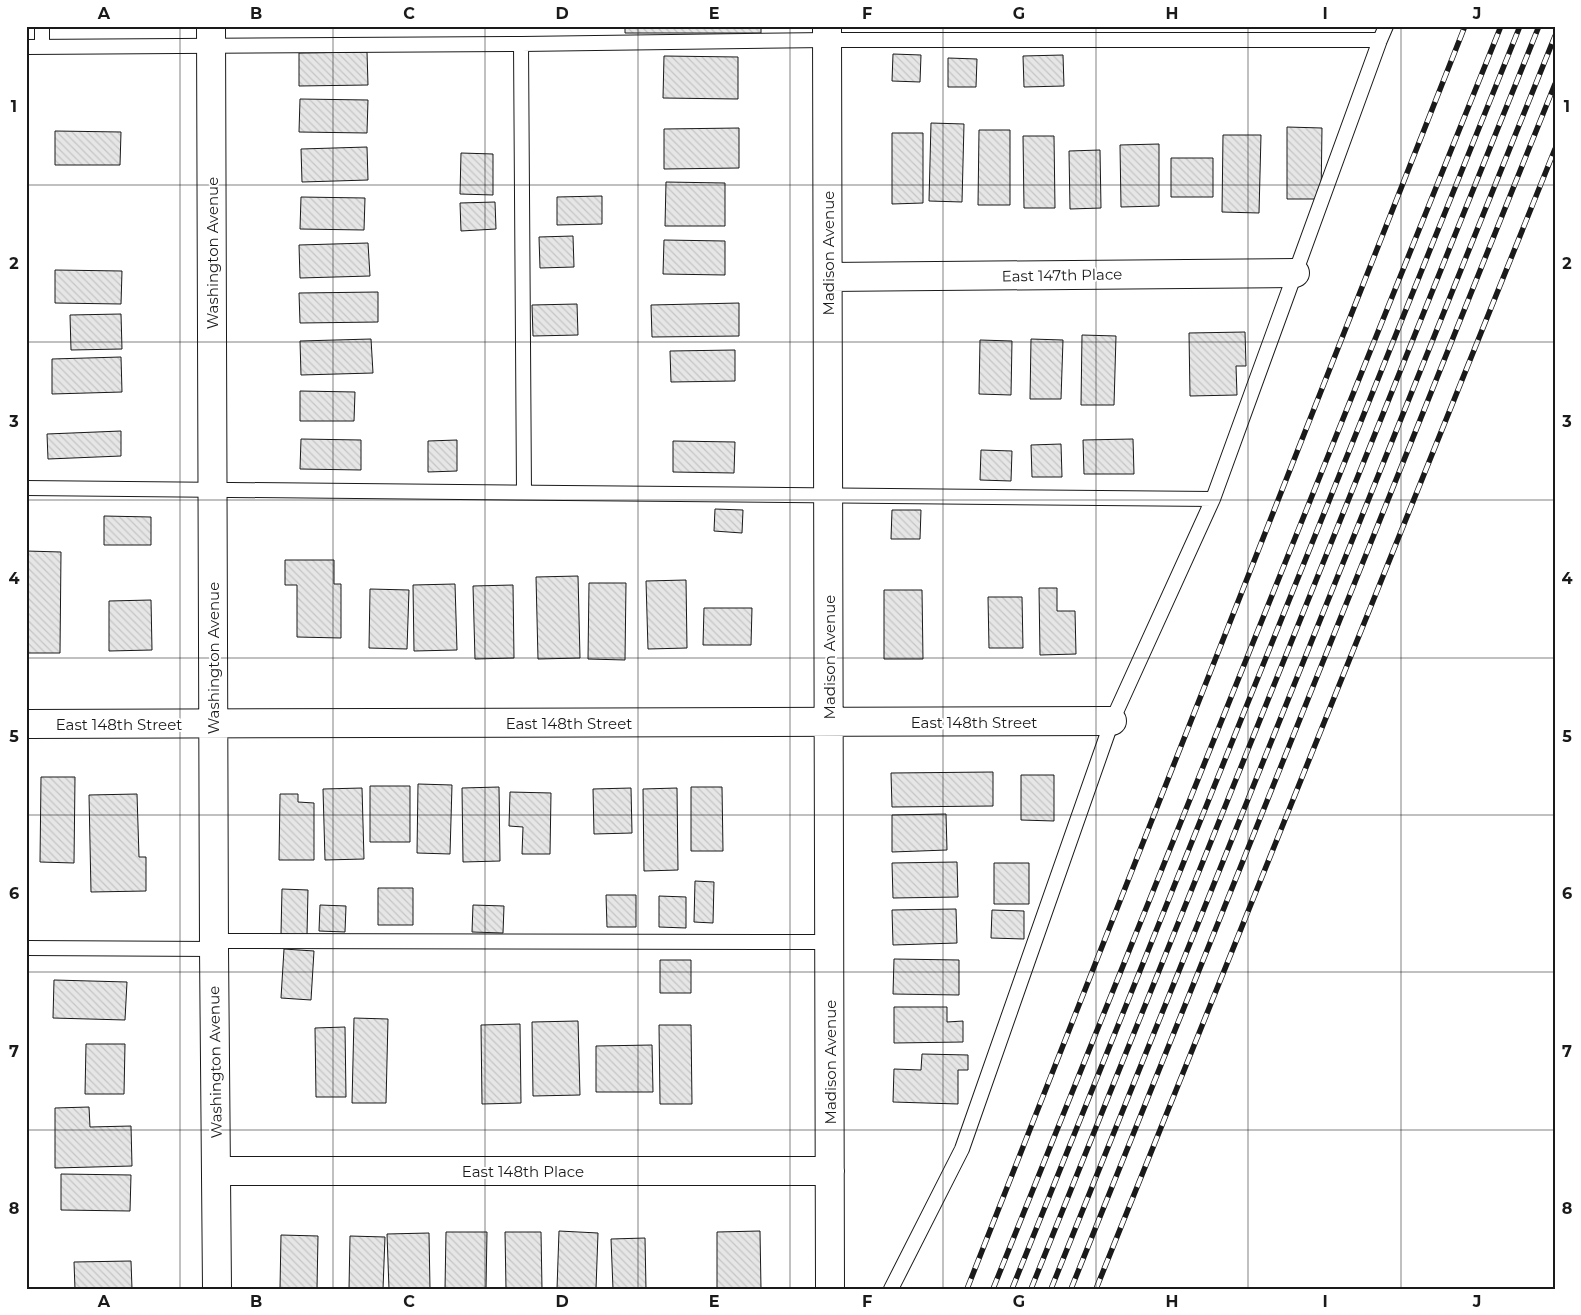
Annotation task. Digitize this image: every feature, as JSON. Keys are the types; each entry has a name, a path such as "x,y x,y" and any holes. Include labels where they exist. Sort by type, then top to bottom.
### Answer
{"street":[{"name":"Madison Avenue","path":"827,33 830,1289"},
{"name":"Washington Avenue","path":"212,36 212,490 217,1289"},
{"name":"East 147th Place","path":"828,277 1296,273"},
{"name":"East 148th Street","path":"26,724 1112,722"},
{"name":"East 148th Place","path":"216,1171 830,1171"}],"lane":[{"path":"42,26 42,47"},
{"path":"891,1289 962,1149 1112,722 1213,499 1386,26"},
{"path":"26,47 212,36 521,44 827,33 1380,40"},
{"path":"521,44 524,492"},
{"path":"26,488 1213,499"},
{"path":"26,948 214,945 829,942"}],"building":[{"path":"625,26 761,26 761,33 625,33"},
{"path":"367,52 368,85 299,86 299,53"},
{"path":"893,54 921,55 920,82 892,81"},
{"path":"1063,55 1064,86 1024,87 1023,56"},
{"path":"664,56 738,57 738,99 663,98"},
{"path":"948,58 977,59 976,87 948,87"},
{"path":"300,99 368,100 367,133 299,132"},
{"path":"931,123 964,124 962,202 929,201"},
{"path":"1287,127 1322,128 1321,199 1287,199"},
{"path":"739,128 739,168 664,169 664,129"},
{"path":"979,130 1010,130 1010,205 978,205"},
{"path":"55,131 121,132 120,165 55,165"},
{"path":"892,133 923,133 923,203 892,204"},
{"path":"1223,135 1261,135 1259,213 1222,212"},
{"path":"1023,136 1054,136 1055,208 1024,208"},
{"path":"1159,144 1159,206 1121,207 1120,145"},
{"path":"367,147 368,180 302,182 301,149"},
{"path":"1100,150 1101,208 1070,209 1069,151"},
{"path":"461,153 493,154 493,195 460,194"},
{"path":"1171,158 1213,158 1213,197 1171,197"},
{"path":"666,182 725,183 725,226 665,226"},
{"path":"602,196 602,224 557,225 557,197"},
{"path":"301,197 365,198 364,230 300,229"},
{"path":"495,202 496,229 461,231 460,203"},
{"path":"573,236 574,267 540,268 539,237"},
{"path":"664,240 725,241 725,275 663,274"},
{"path":"368,243 370,276 300,278 299,245"},
{"path":"55,270 122,271 121,304 55,303"},
{"path":"378,292 378,322 300,323 299,293"},
{"path":"739,303 739,336 652,337 651,305"},
{"path":"577,304 578,335 533,336 532,305"},
{"path":"121,314 122,349 71,350 70,315"},
{"path":"1245,332 1246,366 1236,366 1237,395 1190,396 1189,333"},
{"path":"1082,335 1116,336 1114,405 1081,405"},
{"path":"371,339 373,373 301,375 300,341"},
{"path":"1031,339 1063,340 1061,399 1030,399"},
{"path":"980,340 1012,341 1011,395 979,394"},
{"path":"735,350 735,381 671,382 670,351"},
{"path":"121,357 122,392 52,394 52,359"},
{"path":"300,391 355,392 354,421 300,421"},
{"path":"121,431 121,456 48,459 47,434"},
{"path":"301,439 361,440 361,470 300,469"},
{"path":"1133,439 1134,474 1084,474 1083,440"},
{"path":"457,440 457,471 428,472 428,441"},
{"path":"673,441 735,442 734,473 673,472"},
{"path":"1061,444 1062,477 1032,477 1031,445"},
{"path":"981,450 1012,451 1011,481 980,480"},
{"path":"715,509 743,510 742,533 714,531"},
{"path":"892,510 921,510 920,539 891,539"},
{"path":"104,516 151,517 151,545 104,545"},
{"path":"26,551 61,552 60,653 26,653"},
{"path":"285,560 334,560 334,584 341,584 341,638 297,637 297,585 285,585"},
{"path":"578,576 580,658 538,659 536,577"},
{"path":"686,580 687,648 648,649 646,581"},
{"path":"589,583 626,583 625,660 588,659"},
{"path":"455,584 457,650 414,651 413,585"},
{"path":"513,585 514,658 475,659 473,586"},
{"path":"1039,588 1057,588 1057,611 1075,611 1076,654 1040,655"},
{"path":"370,589 409,590 407,649 369,648"},
{"path":"884,590 922,590 923,659 884,659"},
{"path":"988,597 1022,597 1023,648 989,648"},
{"path":"151,600 152,650 109,651 109,601"},
{"path":"704,608 752,608 751,645 703,645"},
{"path":"993,772 993,806 892,807 891,773"},
{"path":"1021,775 1054,775 1054,821 1021,820"},
{"path":"41,777 75,777 74,863 40,862"},
{"path":"418,784 452,785 450,854 417,853"},
{"path":"370,786 410,786 410,842 370,842"},
{"path":"499,787 500,861 463,862 462,788"},
{"path":"691,787 722,787 723,851 691,851"},
{"path":"362,788 364,859 325,860 323,789"},
{"path":"631,788 632,833 594,834 593,789"},
{"path":"677,788 678,870 644,871 643,789"},
{"path":"510,792 551,793 550,854 522,854 523,827 509,826"},
{"path":"137,794 139,857 146,857 146,891 91,892 89,795"},
{"path":"280,794 298,794 298,802 314,803 314,860 279,860"},
{"path":"946,814 947,850 892,852 892,815"},
{"path":"957,862 958,897 893,898 892,863"},
{"path":"994,863 1029,863 1029,904 994,904"},
{"path":"695,881 714,882 713,923 694,922"},
{"path":"378,888 413,888 413,925 378,925"},
{"path":"282,889 308,890 307,935 281,934"},
{"path":"606,895 636,895 636,927 607,927"},
{"path":"659,896 686,897 686,928 659,927"},
{"path":"320,905 346,906 345,932 319,931"},
{"path":"473,905 504,906 503,933 472,932"},
{"path":"956,909 957,943 893,945 892,910"},
{"path":"992,910 1024,911 1024,939 991,938"},
{"path":"284,949 314,951 311,1000 281,998"},
{"path":"894,959 959,960 959,995 893,994"},
{"path":"660,960 691,960 691,993 660,993"},
{"path":"54,980 127,982 125,1020 53,1018"},
{"path":"894,1007 947,1007 947,1022 963,1021 963,1042 894,1043"},
{"path":"354,1018 388,1019 386,1103 352,1103"},
{"path":"578,1021 580,1095 533,1096 532,1022"},
{"path":"520,1024 521,1103 482,1104 481,1025"},
{"path":"659,1025 691,1025 692,1104 660,1104"},
{"path":"345,1027 346,1097 316,1097 315,1028"},
{"path":"86,1044 125,1044 124,1094 85,1094"},
{"path":"652,1045 653,1092 596,1092 596,1046"},
{"path":"922,1054 968,1055 968,1070 958,1070 958,1104 893,1102 894,1069 921,1070"},
{"path":"89,1107 90,1127 131,1126 132,1166 55,1168 55,1108"},
{"path":"61,1174 131,1175 130,1211 61,1210"},
{"path":"559,1231 598,1233 596,1289 557,1289"},
{"path":"760,1231 761,1289 717,1289 717,1232"},
{"path":"446,1232 487,1232 486,1289 445,1289"},
{"path":"505,1232 541,1232 542,1289 506,1289"},
{"path":"429,1233 430,1289 389,1289 387,1234"},
{"path":"281,1235 318,1236 317,1289 280,1289"},
{"path":"350,1236 385,1237 383,1289 349,1289"},
{"path":"645,1238 646,1289 613,1289 611,1239"},
{"path":"131,1261 132,1289 75,1289 74,1262"}],"railway":[{"path":"967,1289 1465,26"},
{"path":"993,1289 1501,26"},
{"path":"1012,1289 1520,26"},
{"path":"1031,1289 1539,26"},
{"path":"1051,1289 1555,36"},
{"path":"1071,1289 1555,84"},
{"path":"1096,1289 1555,149"}]}
